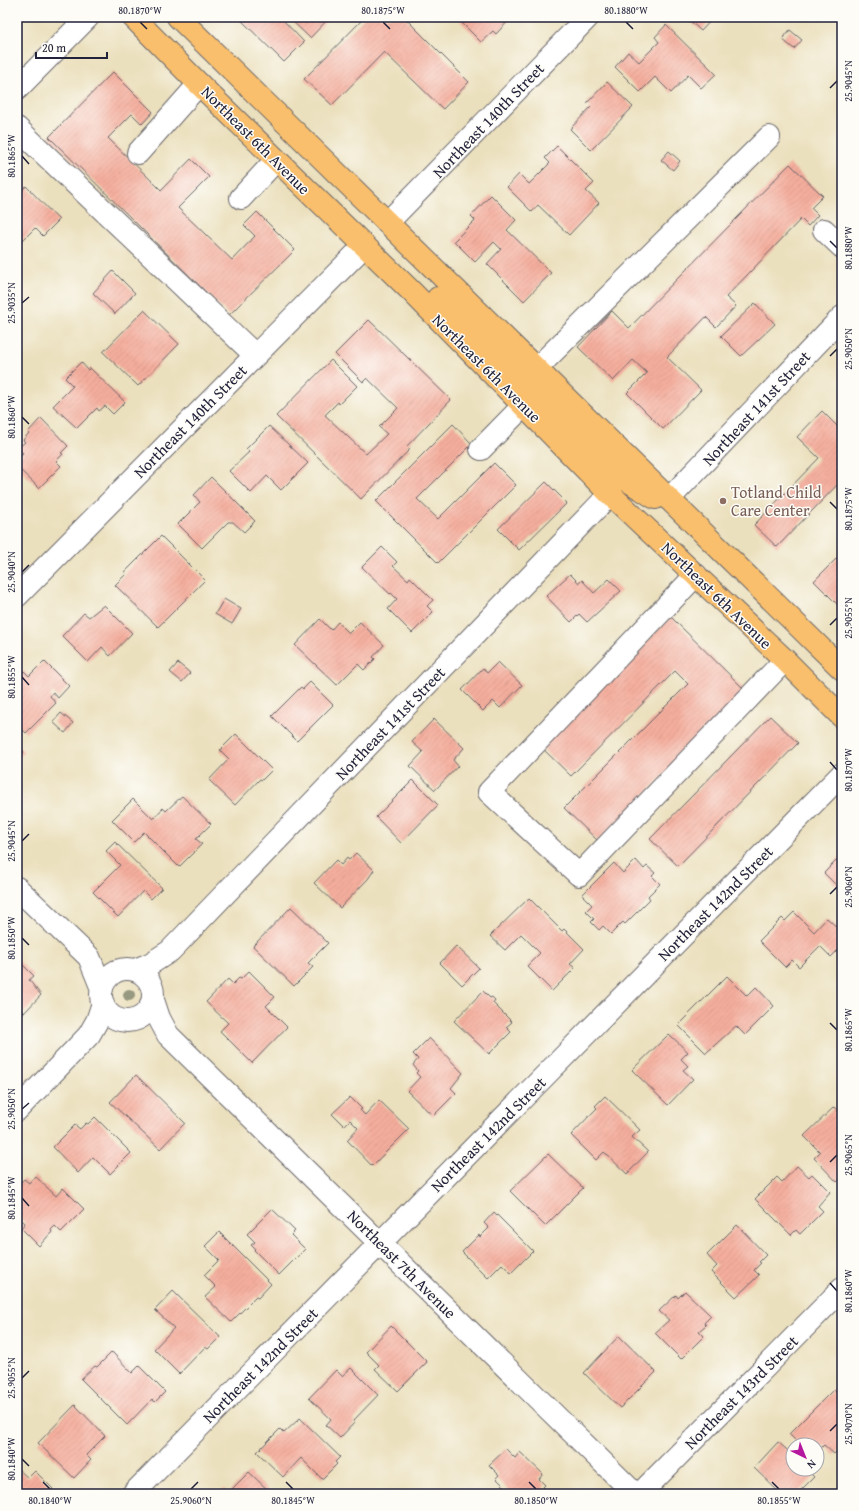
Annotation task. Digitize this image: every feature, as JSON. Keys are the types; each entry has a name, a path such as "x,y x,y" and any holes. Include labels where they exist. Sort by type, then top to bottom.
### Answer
{"main road":[{"name":"Northeast 6th Avenue","path":"133,17 199,84 386,267 524,405 610,494 842,716"},
{"name":"Northeast 6th Avenue","path":"178,17 669,499 840,664"},
{"path":"386,267 408,276 429,290 622,477 657,500 669,499"}],"street":[{"path":"17,89 88,17"},
{"name":"Northeast 140th Street","path":"387,222 588,17"},
{"path":"138,153 199,84"},
{"path":"17,128 255,355"},
{"path":"536,369 769,137"},
{"path":"241,198 276,160"},
{"path":"824,230 842,246"},
{"name":"Northeast 140th Street","path":"17,596 364,246"},
{"name":"Northeast 141st Street","path":"669,499 842,317"},
{"path":"481,449 524,405"},
{"name":"Northeast 141st Street","path":"129,970 150,964 170,951 610,494"},
{"path":"696,575 489,792 579,875 785,660"},
{"name":"Northeast 142nd Street","path":"133,1494 842,774"},
{"path":"17,888 89,957 146,976 153,994 151,1006 146,1013 127,1019 89,1036"},
{"name":"Northeast 141st Street","path":"153,994 157,974 170,951"},
{"path":"89,957 109,1014 127,1019"},
{"path":"17,1110 89,1036 97,1021 102,996 109,977 115,972 129,970"},
{"name":"Northeast 7th Avenue","path":"153,994 159,1018 168,1034 635,1494"},
{"name":"Northeast 7th Avenue","path":"127,1019 152,1026 168,1034"},
{"name":"Northeast 143rd Street","path":"640,1494 842,1289"}],"building":[{"path":"238,17 280,17 304,42 284,62"},
{"path":"288,17 330,17 310,38"},
{"path":"365,17 404,17 469,82 443,109 384,52 332,105 304,79"},
{"path":"464,17 512,17 496,34 493,31 481,42 460,21"},
{"path":"686,17 714,17 701,31"},
{"path":"666,25 716,74 701,88 688,75 671,93 655,77 640,92 615,67 628,52 639,62 659,42 655,37"},
{"path":"790,30 802,40 794,49 782,39"},
{"path":"113,72 153,112 142,124 132,114 108,138 161,190 191,159 209,177 178,208 232,260 255,236 244,225 257,212 295,250 229,315 49,137"},
{"path":"607,82 633,107 591,150 570,129 591,107 587,103"},
{"path":"557,146 594,183 586,191 599,203 569,235 538,205 532,212 507,187 519,174 529,184 550,163 545,158"},
{"path":"669,151 680,161 673,170 661,160"},
{"path":"790,164 823,196 811,208 818,215 808,226 801,219 726,297 736,306 716,327 706,317 667,357 701,390 663,429 627,393 647,373 633,360 613,381 578,347 612,311 629,328"},
{"path":"26,186 59,220 43,236 35,228 17,246 17,196"},
{"path":"491,195 516,220 507,230 551,273 524,301 487,264 501,249 494,242 475,262 454,241 475,220 471,216"},
{"path":"113,271 135,293 115,314 93,293"},
{"path":"755,303 775,324 741,356 721,336"},
{"path":"144,310 179,344 138,386 103,352"},
{"path":"369,320 451,400 407,446 410,449 361,499 276,416 331,360 357,386 339,404 338,402 325,415 366,454 387,434 379,427 398,408 367,378 363,382 335,354"},
{"path":"81,362 88,370 90,368 125,402 113,414 105,406 99,411 97,408 77,428 53,406 73,386 65,378"},
{"path":"822,411 842,431 842,480 777,547 754,525 819,458 797,437"},
{"path":"41,418 68,446 56,461 61,466 39,488 17,467 17,459 23,453 18,448 25,442 23,440 29,433 28,432"},
{"path":"453,424 472,444 417,499 438,519 494,463 516,485 438,563 376,501"},
{"path":"269,426 308,463 281,490 267,476 251,493 229,471 249,452 246,449"},
{"path":"211,477 255,521 244,532 233,522 228,522 202,548 178,524 200,502 194,495"},
{"path":"546,482 567,503 519,550 498,529"},
{"path":"161,536 205,580 158,627 115,585 126,574 125,572"},
{"path":"382,547 397,562 393,566 408,580 410,577 433,600 427,606 433,612 412,633 388,609 397,599 362,567"},
{"path":"842,553 842,600 838,605 814,581"},
{"path":"570,574 579,583 582,580 594,593 609,579 621,591 587,622 579,614 571,622 546,596"},
{"path":"224,599 241,609 232,624 215,614"},
{"path":"104,605 132,633 110,656 102,647 88,662 62,636 84,613 89,617"},
{"path":"671,617 747,692 598,841 564,808 688,684 675,671 571,776 541,747"},
{"path":"320,619 331,630 338,622 349,633 360,622 384,645 373,657 375,659 364,670 358,664 337,685 295,645"},
{"path":"44,661 69,686 58,698 53,692 50,696 56,703 26,733 17,724 17,678 24,671 29,676"},
{"path":"498,662 522,685 500,708 493,701 483,711 462,690 483,668 487,673"},
{"path":"178,663 190,673 182,682 170,672"},
{"path":"310,682 333,705 297,741 272,716 301,687 303,689"},
{"path":"61,713 73,723 65,733 53,722"},
{"path":"770,716 798,743 678,866 650,839"},
{"path":"434,719 464,748 453,760 458,766 435,790 410,766 423,752 412,742"},
{"path":"236,734 272,770 262,780 260,779 235,805 209,780 229,759 220,750"},
{"path":"17,745 24,752 17,759"},
{"path":"413,780 438,805 401,843 376,817"},
{"path":"182,796 211,824 196,839 202,844 179,867 144,832 134,842 112,820 133,799 153,819 163,808 166,811"},
{"path":"115,842 162,888 151,899 143,891 118,917 93,892 120,865 106,851"},
{"path":"356,853 374,870 368,879 340,908 314,883 336,860 341,865 347,858 349,860"},
{"path":"842,855 842,891 824,873"},
{"path":"636,860 644,869 647,866 655,873 652,876 660,884 648,896 650,899 625,924 623,922 611,934 603,926 599,930 591,922 594,919 586,911 592,905 582,895 614,863 623,873"},
{"path":"529,898 562,931 564,929 584,949 570,964 575,968 552,991 527,966 540,953 521,934 505,950 490,936"},
{"path":"291,907 328,943 308,963 313,967 294,986 253,946"},
{"path":"794,912 814,932 827,918 842,932 842,946 831,957 820,946 799,967 792,960 785,967 759,941 782,918 785,921"},
{"path":"456,946 479,968 462,985 440,963"},
{"path":"17,959 34,976 29,980 41,995 24,1013 17,1007"},
{"path":"249,971 275,997 266,1006 287,1027 252,1063 220,1031 228,1023 206,1002 228,979 233,984"},
{"path":"727,976 747,996 756,987 774,1006 745,1035 736,1026 706,1053 678,1025"},
{"path":"483,991 490,998 492,997 495,1000 493,1003 512,1022 506,1027 511,1032 489,1054 454,1021"},
{"path":"669,1034 688,1052 681,1059 688,1066 683,1070 693,1079 668,1105 632,1070"},
{"path":"429,1038 463,1073 451,1088 456,1093 433,1116 407,1091 420,1077 416,1073 418,1071 413,1065 418,1059 413,1054"},
{"path":"136,1075 185,1123 160,1149 110,1102"},
{"path":"605,1096 640,1130 632,1137 648,1152 627,1174 604,1152 596,1160 571,1135 597,1108 595,1106"},
{"path":"350,1097 362,1109 360,1110 365,1115 379,1100 409,1129 372,1166 347,1140 358,1128 350,1120 344,1126 332,1114"},
{"path":"834,1107 842,1115 842,1177 837,1182 814,1158 820,1152 804,1136"},
{"path":"95,1117 131,1153 110,1174 93,1157 78,1173 53,1147 75,1125 80,1129"},
{"path":"548,1154 583,1188 545,1226 510,1191"},
{"path":"797,1166 809,1177 812,1174 830,1192 818,1206 823,1211 800,1234 796,1230 791,1235 755,1199 777,1177 782,1182"},
{"path":"35,1176 56,1196 63,1188 84,1209 61,1232 55,1226 51,1230 52,1232 39,1246 21,1228 25,1223 17,1215 17,1186 24,1179 29,1183"},
{"path":"272,1209 295,1231 291,1235 305,1249 279,1275 254,1250 255,1249 251,1245 255,1242 247,1234"},
{"path":"494,1212 533,1251 511,1273 502,1264 488,1278 462,1252 479,1235 480,1237 489,1228 484,1223"},
{"path":"737,1225 766,1255 754,1270 759,1275 736,1297 711,1272 717,1266 707,1255"},
{"path":"219,1232 271,1284 231,1322 205,1297 216,1287 204,1275 219,1260 205,1246"},
{"path":"173,1291 220,1337 208,1349 205,1347 179,1374 154,1349 174,1328 155,1310"},
{"path":"685,1291 711,1316 704,1323 706,1325 699,1331 704,1336 681,1359 655,1333 669,1320 659,1311 676,1295 678,1298"},
{"path":"391,1326 427,1362 398,1391 375,1369 379,1365 366,1352"},
{"path":"619,1336 656,1372 620,1408 584,1373"},
{"path":"112,1352 132,1373 139,1366 165,1392 155,1402 152,1399 127,1425 81,1379 95,1366 97,1367"},
{"path":"351,1368 378,1395 353,1421 355,1422 340,1438 326,1425 331,1419 309,1398 336,1370 342,1376"},
{"path":"834,1389 842,1397 842,1446 834,1454 825,1446 825,1437 792,1437 789,1434"},
{"path":"75,1405 105,1436 86,1455 91,1460 74,1478 38,1443"},
{"path":"300,1418 340,1457 335,1462 337,1464 322,1479 301,1458 283,1477 257,1452 280,1429 284,1433"},
{"path":"778,1442 785,1448 785,1477 814,1477 797,1494 781,1494 754,1468"},
{"path":"506,1449 515,1458 520,1452 543,1474 539,1479 545,1485 543,1487 550,1494 506,1494 509,1491 496,1478 499,1475 489,1465"},
{"path":"17,1468 28,1478 35,1471 53,1489 49,1494 17,1494"},
{"path":"249,1472 272,1494 218,1494 224,1489 228,1493"}],"place":[{"name":"Totland Child Care Center","path":"723,501"}]}
